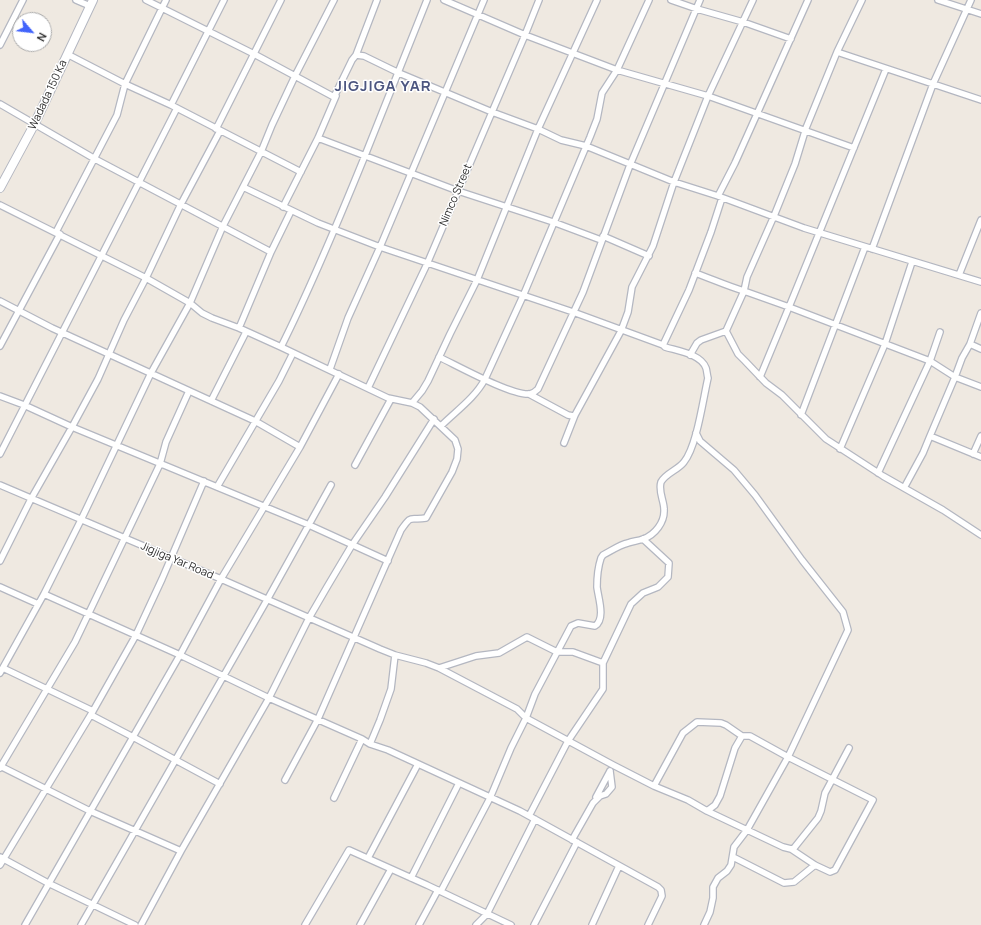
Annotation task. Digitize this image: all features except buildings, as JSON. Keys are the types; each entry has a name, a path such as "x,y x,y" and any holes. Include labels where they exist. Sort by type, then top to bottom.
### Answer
{"street":[{"path":"0,45 23,0"},
{"path":"76,0 91,3"},
{"path":"146,0 254,54 332,96 336,96"},
{"path":"0,346 117,115 125,84 166,0"},
{"path":"0,454 102,255 224,0"},
{"path":"0,561 31,499 98,379 124,320 146,278 281,0"},
{"path":"220,784 92,713 47,690 1,670 44,594 151,373 190,303 223,226 261,152 295,76 334,0"},
{"path":"284,206 318,138 352,60 356,55 377,0"},
{"path":"281,347 306,297 335,230 427,0"},
{"path":"444,0 525,35 616,70 708,96 854,148"},
{"path":"330,369 348,318 380,247 484,0"},
{"name":"Nimco Street","path":"368,388 427,264 539,0"},
{"path":"412,403 422,392 428,381 477,280 538,129 597,0"},
{"path":"441,426 479,390 485,379 523,296 586,146 597,119 602,93 616,70 649,0"},
{"path":"672,0 743,22 791,39"},
{"path":"529,394 534,393 541,384 583,292 630,165 700,0"},
{"path":"564,443 575,415 621,331 628,312 632,287 649,256 674,182 708,96 753,0"},
{"path":"663,345 689,290 720,197 808,0"},
{"path":"862,0 837,52 774,217 747,277 744,291 726,331 738,354 760,377 782,395 826,439 878,473 943,510 981,534"},
{"path":"938,0 981,14"},
{"path":"872,249 932,84 971,0"},
{"name":"Wadada 150 Ka","path":"0,188 34,125 91,3"},
{"path":"837,52 981,100"},
{"path":"67,54 301,172"},
{"path":"356,55 364,56 399,73 492,112 538,129 561,140 586,146 674,182 865,248 981,282"},
{"path":"760,377 886,69"},
{"path":"0,104 95,159 271,252"},
{"path":"318,138 364,156 412,172 458,191 602,238 649,256"},
{"path":"243,187 284,206 291,211 335,230 427,264 573,312 621,331 690,355 702,362 706,368 708,378 696,433 689,453 684,463 666,476 661,482 660,488 664,508 662,523 651,535 643,539 627,543 603,555 599,564 597,585 600,620 594,626 578,623 571,626 535,694 526,718 511,748 490,798 419,925"},
{"path":"0,205 146,278 190,303 202,313 218,321 239,328 330,369 391,399 412,403 420,407 455,440 458,450 457,460 452,472 426,518 411,518 400,530 388,561 353,637 318,719 285,780"},
{"path":"239,328 271,252 291,211"},
{"path":"959,275 981,220"},
{"path":"801,414 865,248"},
{"path":"840,449 885,344 912,262"},
{"path":"695,273 717,281 724,286 744,291 789,307 906,351 930,361 955,377 981,387"},
{"path":"0,301 108,355 189,390 255,421 300,447"},
{"path":"904,488 923,453 962,358 970,344 981,313"},
{"path":"690,355 697,343 726,331"},
{"path":"210,400 246,332"},
{"path":"878,473 930,361 940,332"},
{"path":"970,344 981,349"},
{"path":"218,487 279,381 293,353"},
{"path":"439,356 485,379 518,392 529,394 568,415 575,415"},
{"path":"25,925 180,655 221,579 300,447 339,374"},
{"path":"181,851 90,811 0,767 75,642 160,464 166,442 189,390"},
{"path":"0,396 309,525 388,561"},
{"path":"355,465 391,399"},
{"path":"141,925 181,851 269,698 309,618 352,545 385,497 434,419"},
{"path":"696,433 700,441 734,470 755,495 802,560 843,612 848,630 788,757 747,830 734,847 733,857 727,871 718,878 712,887 713,898 710,912 704,925"},
{"path":"930,436 981,457"},
{"path":"973,454 981,436"},
{"path":"0,865 2,858 92,713 136,635 204,481"},
{"name":"Jigjiga Yar Road","path":"0,485 221,579 394,655 439,668 517,709 526,718 613,765 654,786 688,800 747,830 791,849 814,865 830,872 835,870 873,800 833,780"},
{"path":"81,925 331,485"},
{"path":"529,816 568,741 603,689 603,663 632,604 643,593 658,587 668,577 670,563 643,539"},
{"path":"0,587 38,604"},
{"path":"44,594 180,655 370,744 388,750 535,819 658,887 661,890 662,896 648,925"},
{"path":"439,668 476,656 499,653 527,637 557,652 573,652 603,663"},
{"path":"370,744 391,689 394,655"},
{"path":"654,786 683,733 697,722 721,723 726,725 742,736 750,736 833,780"},
{"path":"707,811 715,805 720,796 735,748 742,736"},
{"path":"334,798 362,739"},
{"path":"791,849 794,848 818,818 825,793 849,748"},
{"path":"368,858 418,764"},
{"path":"534,925 613,765"},
{"path":"594,803 600,796 606,794 612,787 610,771"},
{"path":"411,878 459,783"},
{"path":"476,925 487,914 535,819"},
{"path":"305,925 349,850 510,925"},
{"path":"733,857 784,884 794,882 814,865"},
{"path":"2,858 48,883 135,925"},
{"path":"592,925 619,866"},
{"path":"360,925 391,869"}],"district":[{"name":"JIGJIGA YAR","path":"383,87"}]}
